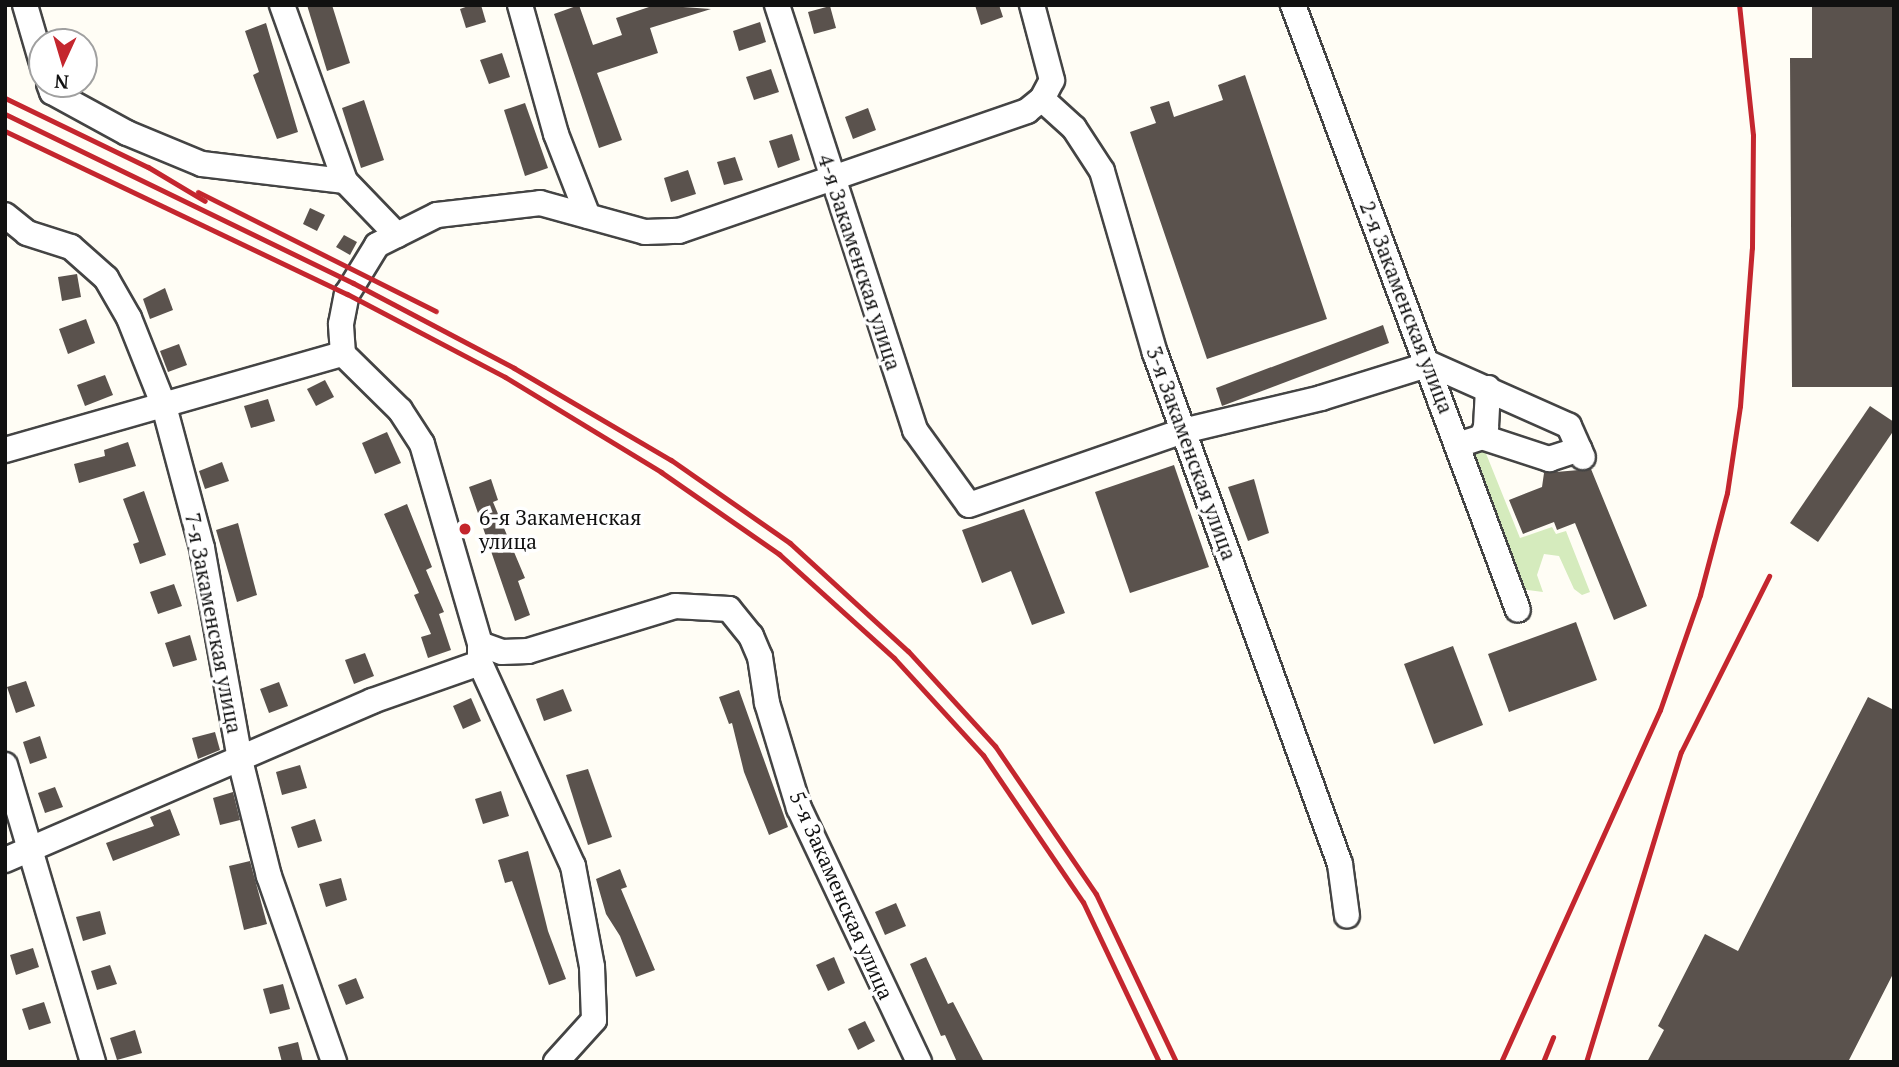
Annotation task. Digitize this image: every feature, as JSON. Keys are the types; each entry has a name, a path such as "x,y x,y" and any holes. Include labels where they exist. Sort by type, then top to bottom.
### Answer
{"street":[{"path":"25,5 32,28"},
{"path":"282,5 345,181 397,235"},
{"path":"520,5 556,134 588,216"},
{"name":"4-я Закаменская улица","path":"777,5 831,181 915,430 969,505 1183,431"},
{"path":"556,1062 594,1020 592,967 573,866 480,654 422,444 400,410 344,354 341,324 347,294 377,245 436,215 540,204 645,232 679,231 831,181 1027,111 1042,99 1052,80 1032,5"},
{"name":"2-я Закаменская улица","path":"1293,5 1430,364 1470,441 1518,610"},
{"path":"63,98 127,133 202,164 345,181"},
{"name":"3-я Закаменская улица","path":"1042,99 1074,128 1102,171 1155,354 1340,864 1347,916"},
{"path":"5,215 16,233"},
{"name":"7-я Закаменская улица","path":"16,233 71,247 106,278 130,318 164,406 202,548 240,760 269,876 334,1062"},
{"path":"5,450 344,354"},
{"path":"1183,431 1321,398 1430,364 1488,388 1569,425 1581,453 1549,459 1470,441 1488,388"},
{"name":"5-я Закаменская улица","path":"480,654 528,651 675,606 729,609 751,636 760,657 767,703 799,808 919,1062"},
{"path":"5,860 480,654"},
{"path":"5,765 34,849 93,1062"}],"green space":[{"path":"1483,446 1520,538 1552,527 1556,534 1566,531 1590,592 1582,595 1574,589 1559,556 1544,554 1537,575 1543,592 1520,589 1469,455"}],"building":[{"path":"307,5 332,5 350,63 327,71"},
{"path":"481,5 486,22 466,28 460,9"},
{"path":"579,5 593,45 622,35 616,18 655,5 711,9 650,28 658,53 597,73 622,140 599,148 554,14"},
{"path":"975,5 999,5 1003,17 981,25"},
{"path":"1812,5 1894,5 1894,387 1792,387 1790,58 1812,58"},
{"path":"830,6 836,28 814,34 808,12"},
{"path":"760,22 766,42 739,51 733,31"},
{"path":"266,23 298,132 277,139 253,75 259,72 245,31"},
{"path":"502,53 510,77 489,84 480,60"},
{"path":"771,69 779,92 754,100 746,77"},
{"path":"1245,75 1327,319 1207,359 1130,132 1156,123 1150,107 1169,101 1174,117 1223,100 1218,85"},
{"path":"364,100 384,160 361,168 342,108"},
{"path":"525,103 548,168 525,176 504,110"},
{"path":"868,108 876,130 853,139 845,117"},
{"path":"792,134 800,160 778,168 769,141"},
{"path":"735,157 743,180 724,185 717,162"},
{"path":"688,170 696,194 671,202 664,178"},
{"path":"310,208 325,215 317,231 303,224"},
{"path":"344,235 357,242 350,255 336,247"},
{"path":"77,274 81,297 62,301 58,277"},
{"path":"165,288 173,310 150,319 143,299"},
{"path":"86,319 95,343 68,354 59,329"},
{"path":"1383,325 1389,343 1222,406 1216,388"},
{"path":"179,344 187,365 168,372 160,351"},
{"path":"105,375 113,395 85,406 77,385"},
{"path":"325,380 334,397 316,406 307,389"},
{"path":"268,399 275,421 251,428 244,406"},
{"path":"1870,406 1894,422 1894,430 1818,542 1790,523"},
{"path":"387,432 401,463 375,474 362,443"},
{"path":"128,442 136,466 79,483 74,464 105,456 104,450"},
{"path":"222,462 229,481 205,489 199,471"},
{"path":"1174,465 1209,567 1130,593 1095,492"},
{"path":"1591,469 1647,606 1614,620 1575,523 1557,530 1554,522 1523,534 1509,500 1542,487 1544,473"},
{"path":"491,479 498,500 493,502 525,578 518,581 530,615 515,621 469,487"},
{"path":"1254,479 1269,533 1248,541 1228,487"},
{"path":"144,491 166,555 140,564 133,544 139,542 123,499"},
{"path":"407,504 432,567 426,570 444,612 439,614 451,650 428,658 421,637 431,634 414,595 419,593 384,514"},
{"path":"1024,509 1065,613 1032,625 1011,571 982,583 962,530"},
{"path":"238,523 257,595 237,602 216,530"},
{"path":"174,584 182,606 158,614 150,592"},
{"path":"1576,622 1597,680 1509,712 1488,654"},
{"path":"190,635 197,660 173,667 165,643"},
{"path":"1453,646 1483,725 1434,744 1404,664"},
{"path":"365,653 374,676 354,684 345,660"},
{"path":"26,681 35,706 16,713 7,687"},
{"path":"279,682 288,706 269,713 260,689"},
{"path":"563,689 572,711 544,721 536,699"},
{"path":"739,690 788,827 769,835 744,772 732,723 729,724 719,697"},
{"path":"1868,697 1894,710 1894,972 1848,1062 1647,1062 1664,1030 1658,1026 1705,934 1738,951"},
{"path":"471,698 481,721 463,729 453,706"},
{"path":"215,732 220,750 198,759 192,738"},
{"path":"40,736 47,758 30,764 23,742"},
{"path":"300,765 307,788 282,795 276,772"},
{"path":"588,769 612,837 588,845 566,775"},
{"path":"55,787 63,807 45,813 38,793"},
{"path":"501,791 509,816 483,824 475,799"},
{"path":"233,792 240,820 220,825 213,798"},
{"path":"170,809 180,835 113,861 106,843 154,826 150,817"},
{"path":"315,819 322,841 298,848 291,827"},
{"path":"528,851 548,931 566,979 549,985 512,881 505,883 498,860"},
{"path":"250,861 267,924 244,930 229,866"},
{"path":"620,869 627,887 621,889 655,970 636,977 620,936 606,914 596,879"},
{"path":"341,878 347,900 326,907 319,884"},
{"path":"896,903 906,926 885,935 875,912"},
{"path":"100,911 106,934 83,941 76,917"},
{"path":"33,948 39,967 16,975 10,955"},
{"path":"834,957 845,983 828,991 816,965"},
{"path":"926,957 948,1004 953,1002 984,1062 957,1062 945,1035 941,1036 910,964"},
{"path":"110,965 117,984 97,990 91,971"},
{"path":"356,978 364,998 346,1005 338,985"},
{"path":"283,984 290,1009 270,1014 263,989"},
{"path":"44,1002 51,1023 29,1030 22,1009"},
{"path":"865,1021 875,1041 858,1050 848,1029"},
{"path":"135,1030 142,1053 117,1060 110,1038"},
{"path":"298,1042 303,1062 282,1062 278,1047"}],"railway":[{"path":"1501,1062 1660,710 1700,595 1727,493 1740,406 1752,248 1753,135 1739,5"},
{"path":"5,98 148,167 205,201"},
{"path":"5,114 353,283 514,368 671,460 790,543 908,651 995,746 1096,894 1176,1062"},
{"path":"5,131 347,294 505,377 661,472 779,554 894,658 983,755 1083,902 1159,1062"},
{"path":"198,192 436,311"},
{"path":"1586,1062 1681,752 1769,576"},
{"path":"1543,1062 1553,1037"}],"place":[{"name":"6-я Закаменская улица","path":"465,529"}]}
